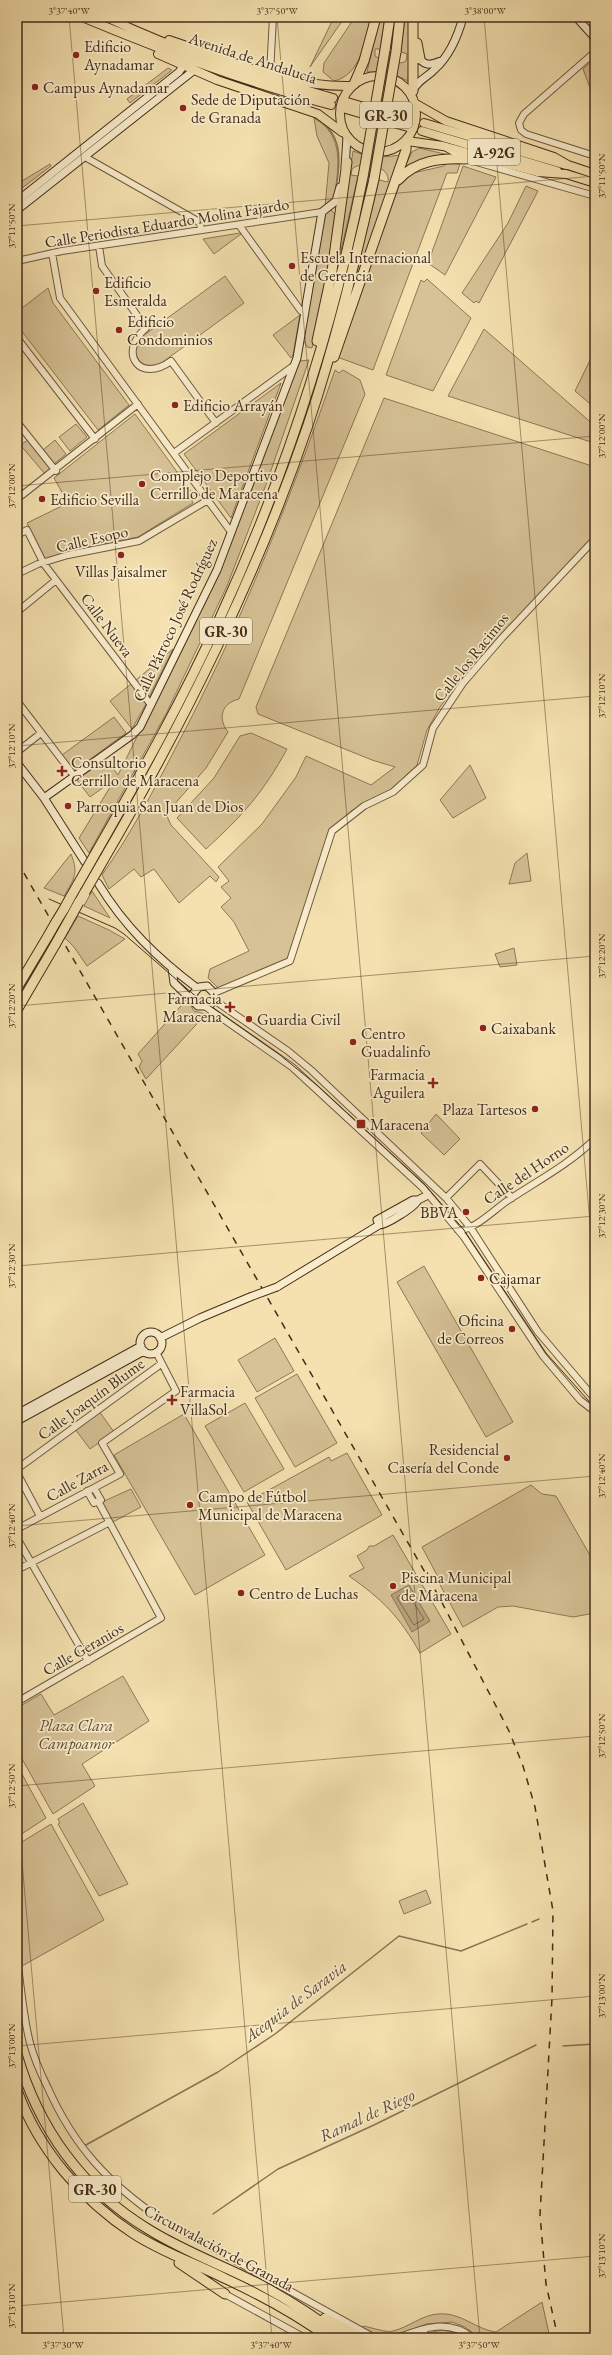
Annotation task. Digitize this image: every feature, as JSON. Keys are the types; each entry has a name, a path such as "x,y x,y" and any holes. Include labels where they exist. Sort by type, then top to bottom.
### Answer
{"highway":[{"path":"352,85 364,61 376,17"},
{"name":"GR-30","path":"325,352 363,177 390,17"},
{"name":"GR-30","path":"17,988 64,909 166,727 219,620 268,501 325,352 374,179 396,52 400,17"},
{"path":"413,17 413,93"},
{"path":"416,17 418,51 420,59"},
{"path":"319,369 395,184 406,150 406,142"},
{"path":"395,184 404,172 424,162 466,159"},
{"path":"325,352 332,271 347,162"},
{"name":"GR-30","path":"17,1010 86,892 184,718 230,624 276,513 319,389 327,378 319,369"},
{"name":"Circunvalación de Granada","path":"17,2054 32,2099 56,2142 86,2180 105,2198 148,2230 288,2300 343,2338"},
{"name":"Circunvalación de Granada","path":"17,2090 27,2114 50,2154 77,2187 108,2215 134,2234 161,2249 280,2306 329,2338"},
{"path":"161,2249 170,2258 225,2294"},
{"path":"288,2300 301,2303 362,2338"}],"main road":[{"name":"Avenida de Andalucía","path":"82,17 183,59 257,84 332,102 225,66 142,34 106,17"},
{"path":"413,93 420,80 436,69 456,40 463,17"},
{"path":"576,17 595,38"},
{"path":"591,17 595,22"},
{"name":"Avenida de Andalucía","path":"142,34 164,38 270,73 315,85 352,85"},
{"name":"Avenida de Andalucía","path":"143,43 156,53 194,71 318,114 345,135"},
{"path":"420,59 430,65 441,60"},
{"path":"17,210 179,72 183,66"},
{"path":"17,201 194,71"},
{"path":"367,78 387,78 401,84 413,93 416,104 415,126 406,142 396,149 373,152 363,149 345,135 340,126 339,109 342,96 352,85 367,78"},
{"path":"416,104 446,121 554,156 568,165"},
{"path":"347,106 370,112"},
{"path":"391,118 409,123"},
{"name":"A-92G","path":"595,174 568,165 423,127 595,183"},
{"path":"322,212 336,201 347,162 345,135"},
{"path":"406,142 443,146 537,172 566,174"},
{"name":"Calle Párroco José Rodríguez","path":"44,798 137,731 217,570 299,351 322,212"},
{"path":"17,763 44,798 85,862"},
{"path":"98,883 118,914 172,968 197,988"},
{"path":"172,968 174,983 198,1006 206,1007 214,996 206,986 197,988 193,994 194,1001"},
{"path":"160,1338 200,1318 277,1287 379,1225 377,1220 416,1204 418,1200 428,1195"},
{"path":"148,1333 154,1333 160,1338 161,1347 156,1352 150,1354 142,1348 141,1339 148,1333"},
{"path":"17,1414 142,1348"},
{"path":"17,1421 142,1348"}],"street":[{"path":"270,73 273,17"},
{"path":"595,52 524,114 519,124 521,130 526,134 595,156"},
{"path":"443,146 456,155 466,159 595,196"},
{"path":"82,154 200,223 201,230"},
{"name":"Calle Periodista Eduardo Molina Fajardo","path":"17,261 52,253 322,212"},
{"path":"190,218 192,232"},
{"path":"239,225 301,311 306,312"},
{"path":"99,246 102,266 146,328 133,343 132,354 136,362 143,368 155,370 171,361 216,422"},
{"path":"52,253 60,298 231,532"},
{"path":"17,338 95,439"},
{"path":"174,453 292,367"},
{"path":"17,500 56,471 138,404"},
{"path":"17,422 56,471"},
{"name":"Calle Esopo","path":"17,574 38,564 44,564 68,555 139,541 208,500"},
{"path":"224,522 234,524"},
{"path":"17,535 26,530 44,564"},
{"name":"Calle los Racimos","path":"214,996 290,961 325,847 332,831 364,806 393,792 423,765 433,728 450,700 479,662 595,538"},
{"name":"Calle Esopo","path":"44,564 56,580"},
{"path":"17,612 56,580"},
{"name":"Calle Nueva","path":"56,580 151,705"},
{"path":"17,701 75,777"},
{"path":"17,752 41,733"},
{"path":"214,996 288,1051 382,1136 446,1198 470,1227 538,1332 595,1399"},
{"path":"206,1007 292,1067 422,1187 458,1230 490,1273 543,1356 580,1400 595,1411"},
{"name":"Calle del Horno","path":"470,1227 512,1198 559,1170 595,1139"},
{"path":"446,1198 480,1164 512,1198"},
{"path":"428,1195 435,1188"},
{"path":"428,1195 446,1198"},
{"path":"458,1230 470,1227"},
{"path":"156,1352 161,1364"},
{"name":"Calle Zarra","path":"17,1529 120,1474 102,1443 176,1392 161,1364"},
{"name":"Calle Joaquín Blume","path":"17,1469 161,1364"},
{"path":"17,1473 40,1516"},
{"path":"17,1570 108,1523 98,1501 101,1500 94,1488"},
{"path":"88,1491 94,1503 98,1501"},
{"name":"Calle Geranios","path":"17,1702 161,1618 108,1523"},
{"path":"17,1538 88,1661"},
{"path":"17,1959 33,2054 60,2115 75,2140 97,2166 130,2197 162,2220 210,2248 304,2297 375,2338"},
{"path":"225,2294 305,2338"},
{"path":"398,2338 420,2329 451,2326 473,2338"},
{"path":"412,2338 430,2327"}],"green space":[{"path":"334,17 345,17 310,67"},
{"path":"355,17 372,17 364,46 356,64 350,72 334,81 323,72 324,63"},
{"path":"380,17 385,17 380,49 375,49 375,56 382,60 399,63 406,61 407,54 401,52 405,17 410,17 408,81 389,72 367,72"},
{"path":"592,61 595,64 595,101 583,69"},
{"path":"168,68 172,70 130,103 127,99"},
{"path":"314,118 324,125 331,134 338,154 334,200 325,207 329,163 317,136"},
{"path":"419,148 449,155 425,158 404,169 412,152"},
{"path":"353,151 373,158 401,155 347,312 379,180 388,182 388,176 381,168 362,165 352,169 351,175 358,176 332,290"},
{"path":"447,163 460,164 457,173 447,173 373,370 337,357 399,186 413,173 444,166"},
{"path":"50,164 51,166 17,192 17,184"},
{"path":"463,166 496,177 445,275 428,263"},
{"path":"526,186 538,191 479,303 476,301 474,303 462,293 508,223"},
{"path":"331,210 335,214 327,274 312,348 307,347 303,339 325,213"},
{"path":"241,234 214,254 203,239"},
{"path":"225,276 244,303 160,364 148,365 139,361 135,353 140,338"},
{"path":"427,279 471,318 433,391 386,375 421,280 424,282"},
{"path":"48,288 53,303 129,405 98,430 17,325 17,312"},
{"path":"300,315 293,355 291,358 273,335"},
{"path":"484,329 595,426 594,443 448,396"},
{"path":"595,350 595,408 575,391"},
{"path":"309,360 267,482 227,586 166,714 89,853 79,838 115,779 90,797 77,780 106,759 118,775 212,586 300,361"},
{"path":"335,370 339,373 343,370 360,380 365,394 239,699 229,704 223,712 223,722 228,732 206,768 166,814 171,825 219,877 216,882 210,876 179,903 154,869 141,877 134,869 109,889 102,875 132,829 150,797 221,657 282,515"},
{"path":"281,383 231,518 184,454"},
{"path":"384,398 595,467 595,535 473,664 440,707 427,730 417,765 387,793 351,811 331,830 289,958 218,988 208,978 210,969 249,951 234,922 221,907 231,898 221,887 229,881 218,867 262,824 296,777 306,756 371,785 395,767 372,760 258,714 256,707"},
{"name":"Complejo Deportivo Cerrillo de Maracena","path":"135,414 196,498 192,501 193,503 138,537 68,551 46,561 27,523 68,503 54,478"},
{"path":"76,424 87,437 70,451 59,437"},
{"path":"28,440 50,468 45,474 22,447 22,444"},
{"path":"55,440 66,454 54,464 43,450"},
{"path":"173,649 149,697 136,680"},
{"path":"131,684 146,704 132,729 110,701"},
{"path":"114,717 126,733 74,771 62,755"},
{"path":"251,733 287,749 261,791 242,814 206,849 177,818 214,778 240,736"},
{"path":"470,765 486,798 453,818 440,800"},
{"path":"527,853 531,881 509,884 515,863"},
{"path":"71,854 75,871 73,880 64,896 44,888"},
{"path":"92,891 110,918 84,906"},
{"path":"78,916 125,939 87,966 74,947 65,938"},
{"path":"514,948 517,965 500,967 495,954"},
{"path":"187,999 194,1011 206,1014 146,1079 139,1067 142,1061 138,1054"},
{"path":"436,1114 460,1139 444,1155 421,1133"},
{"path":"424,1266 513,1422 486,1437 397,1282"},
{"path":"275,1338 294,1371 257,1392 238,1360"},
{"path":"297,1374 337,1443 295,1467 255,1398"},
{"path":"245,1403 284,1469 244,1492 205,1426"},
{"path":"99,1411 114,1432 90,1449 75,1429"},
{"name":"Campo de Fútbol Municipal de Maracena","path":"184,1414 265,1555 195,1595 114,1455"},
{"path":"347,1453 382,1515 286,1570 247,1502 329,1457 331,1461"},
{"path":"531,1485 542,1494 556,1496 595,1564 595,1613 573,1617 513,1606 498,1607 463,1627 438,1581 438,1577 422,1547"},
{"path":"131,1489 141,1507 113,1522 102,1502"},
{"name":"Piscina Municipal de Maracena","path":"393,1535 451,1634 420,1653 405,1629 381,1601 349,1576 364,1568 357,1556 367,1550 369,1546 374,1546"},
{"name":"Plaza Clara Campoamor","path":"123,1676 149,1721 82,1764 95,1786 53,1814 17,1750 17,1708 41,1694 54,1715"},
{"path":"17,1765 46,1818 17,1837"},
{"path":"83,1803 128,1884 99,1896 58,1824 60,1823 58,1819"},
{"path":"51,1824 104,1920 22,1966 17,1934 17,1845"},
{"path":"426,1890 431,1903 404,1914 399,1901"},
{"path":"542,2302 550,2338 480,2338 465,2327 452,2322 426,2324 392,2338 382,2338 361,2328 363,2326 382,2331 393,2331 432,2315 446,2314 461,2318 481,2328 496,2332"},
{"path":"442,2330 458,2333 467,2338 418,2338 424,2334"}],"water":[{"name":"Piscina Municipal de Maracena","path":"409,1585 430,1621 412,1632 391,1595"}],"waterway":[{"path":"314,117 323,123 330,131 338,148 339,167 336,188"},
{"name":"Acequia de Saravia","path":"532,1922 539,1919"},
{"name":"Acequia de Saravia","path":"84,2146 218,2072 275,2034 399,1936 461,1951 527,1924"},
{"name":"Ramal de Riego","path":"563,2046 595,2044"},
{"name":"Ramal de Riego","path":"213,2214 278,2169 374,2125 536,2045"}],"tunnel":[{"path":"333,98 347,102"},
{"path":"331,105 346,109"},
{"path":"410,120 424,123"},
{"path":"408,127 422,131"}],"tram line":[{"path":"49,899 115,928 124,934 193,994 280,1055 318,1086 426,1186 464,1230 546,1353 595,1408"}],"railway":[{"path":"17,861 438,1595 509,1731 523,1766 535,1807 553,1911 552,1998 540,2215 546,2284 558,2338"}],"place":[{"name":"Edificio Aynadamar","path":"76,55"},
{"name":"Campus Aynadamar","path":"35,87"},
{"name":"Sede de Diputación de Granada","path":"183,108"},
{"name":"Escuela Internacional de Gerencia","path":"292,266"},
{"name":"Edificio Esmeralda","path":"96,291"},
{"name":"Edificio Condominios","path":"119,330"},
{"name":"Edificio Arrayán","path":"175,405"},
{"name":"Complejo Deportivo Cerrillo de Maracena","path":"142,484"},
{"name":"Edificio Sevilla","path":"42,499"},
{"name":"Villas Jaisalmer","path":"121,555"},
{"name":"Consultorio Cerrillo de Maracena","path":"62,771"},
{"name":"Parroquia San Juan de Dios","path":"68,806"},
{"name":"Farmacia Maracena","path":"230,1007"},
{"name":"Guardia Civil","path":"249,1019"},
{"name":"Caixabank","path":"483,1028"},
{"name":"Centro Guadalinfo","path":"353,1042"},
{"name":"Farmacia Aguilera","path":"433,1083"},
{"name":"Plaza Tartesos","path":"535,1109"},
{"name":"Maracena","path":"361,1124"},
{"name":"BBVA","path":"466,1212"},
{"name":"Cajamar","path":"481,1278"},
{"name":"Oficina de Correos","path":"512,1329"},
{"name":"Farmacia VillaSol","path":"172,1400"},
{"name":"Residencial Casería del Conde","path":"507,1458"},
{"name":"Campo de Fútbol Municipal de Maracena","path":"190,1505"},
{"name":"Piscina Municipal de Maracena","path":"393,1586"},
{"name":"Centro de Luchas","path":"241,1593"}]}
